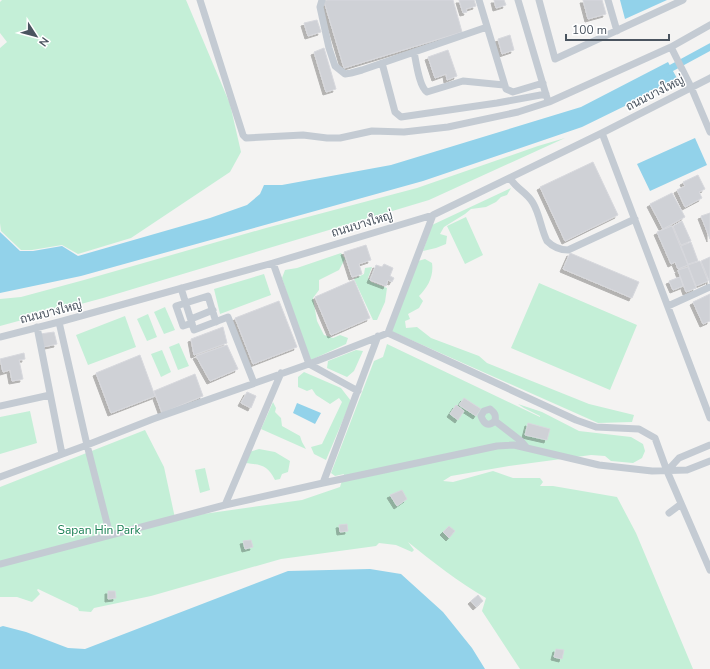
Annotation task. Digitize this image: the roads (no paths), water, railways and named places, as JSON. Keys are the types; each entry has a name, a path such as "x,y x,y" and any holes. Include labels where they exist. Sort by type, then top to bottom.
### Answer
{"street":[{"path":"200,0 243,135 245,138 249,139 303,135 340,138 372,131 404,132 448,127 518,112 548,102 670,47 710,25"},
{"path":"322,0 320,8 321,14 334,64 342,72 348,74 487,27"},
{"path":"479,0 504,86 512,92 543,83"},
{"path":"518,0 548,102"},
{"path":"539,0 555,59 684,0"},
{"path":"608,0 617,31"},
{"path":"670,47 691,87 710,132"},
{"path":"414,52 424,91 427,92 463,81 504,86"},
{"path":"382,63 395,112 401,117 497,103 546,94"},
{"name":"ถนนบางใหญ่","path":"0,336 59,322 273,263 433,215 602,133 710,78"},
{"path":"602,133 710,418"},
{"path":"510,178 515,186 525,192 534,204 547,242 563,250 568,250 634,219"},
{"path":"388,333 433,215"},
{"path":"273,263 309,364 358,391"},
{"path":"668,306 710,287"},
{"path":"181,288 186,303"},
{"path":"213,310 183,326 176,306 208,296 213,310 216,322"},
{"path":"191,321 194,330 228,317 254,383"},
{"path":"59,322 87,445 110,535"},
{"path":"37,327 62,454"},
{"path":"0,477 87,445 153,418 309,364 388,333 576,420 596,427 639,429 655,438 667,471 710,570"},
{"path":"323,483 378,336"},
{"path":"225,505 281,373"},
{"path":"0,406 50,395"},
{"path":"704,401 710,407"},
{"path":"495,421 522,441 527,448"},
{"path":"0,564 225,505 497,446 514,445 599,465 652,471 687,470 710,461"},
{"path":"667,471 679,458 710,445"},
{"path":"669,513 682,504"}],"water":[{"path":"620,0 667,0 625,19"},
{"path":"668,62 678,80 582,127 423,181 81,276 0,293 0,232 20,251 33,251 62,246 78,256 210,218 247,205 260,194 264,185 282,185 391,165 581,107"},
{"path":"695,138 707,165 650,191 637,164"},
{"path":"297,403 321,413 315,424 293,413"},
{"path":"370,569 401,574 443,612 472,648 485,669 0,669 0,627 3,626 26,632 68,648 85,649 288,571"}],"waterway":[{"path":"664,72 710,47"}],"park label":[{"name":"Sapan Hin Park","path":"99,530"}]}
